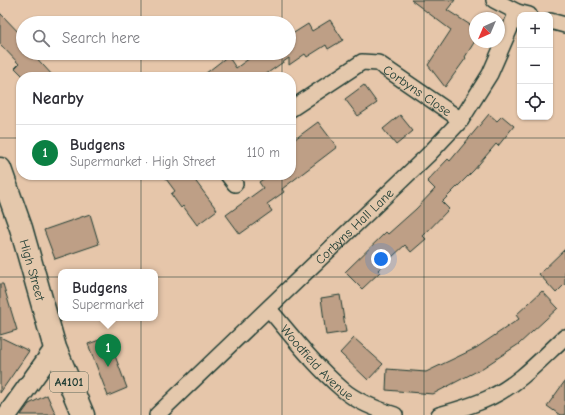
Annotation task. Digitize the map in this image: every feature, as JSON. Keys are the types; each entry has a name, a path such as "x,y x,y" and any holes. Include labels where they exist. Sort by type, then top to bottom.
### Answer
{"main road":[{"name":"High Street","path":"0,169 20,228 55,348 83,415"}],"street":[{"path":"494,0 521,12"},
{"path":"553,22 565,25"},
{"name":"Corbyns Hall Lane","path":"157,415 428,155 461,120 490,74 517,24"},
{"name":"Corbyns Close","path":"296,107 362,62 378,63 461,120"},
{"name":"Woodfield Avenue","path":"269,309 343,390 373,408 395,415"},
{"path":"439,415 478,409 493,396 515,382 565,337"},
{"path":"7,415 55,348"}],"building":[{"path":"411,0 455,0 447,10 469,24 469,48 471,48 465,57 466,58 445,87 428,65 451,30"},
{"path":"0,13 16,30 16,60 38,60 49,72 19,72 15,68 19,64 0,44"},
{"path":"330,20 343,40 328,49 326,45 307,57 305,54 289,65 289,60 296,60 296,32 308,24 312,31"},
{"path":"223,60 231,60 236,68 247,60 286,60 269,72 207,72"},
{"path":"364,85 377,103 358,116 345,99"},
{"path":"489,114 497,121 502,116 514,126 498,146 496,144 474,170 442,202 449,209 423,236 426,239 411,252 405,245 378,270 380,272 362,289 345,272 386,232 388,234 416,209 435,189 427,181 448,159 450,161"},
{"path":"400,115 413,131 396,145 383,129"},
{"path":"318,122 337,147 296,178 296,138"},
{"path":"167,180 195,180 217,210 197,225 183,206 181,208 171,194 175,191"},
{"path":"262,180 294,180 282,189 284,192 267,204 272,211 240,234 226,215 263,188 259,182"},
{"path":"90,214 99,244 55,259 44,230"},
{"path":"565,249 565,284 556,293 539,274"},
{"path":"0,284 3,284 17,330 0,335"},
{"path":"542,291 558,308 519,344 481,369 433,394 386,390 387,369 426,372 476,348 519,319 516,315"},
{"path":"340,295 346,332 326,335 321,298"},
{"path":"0,337 29,351 0,393"},
{"path":"108,337 127,388 108,396 88,344"},
{"path":"354,338 383,364 368,380 340,353"},
{"path":"565,381 565,415 560,415 547,406"},
{"path":"47,395 56,415 21,415 29,404"}],"place":[{"name":"Budgens","path":"108,367"}]}
